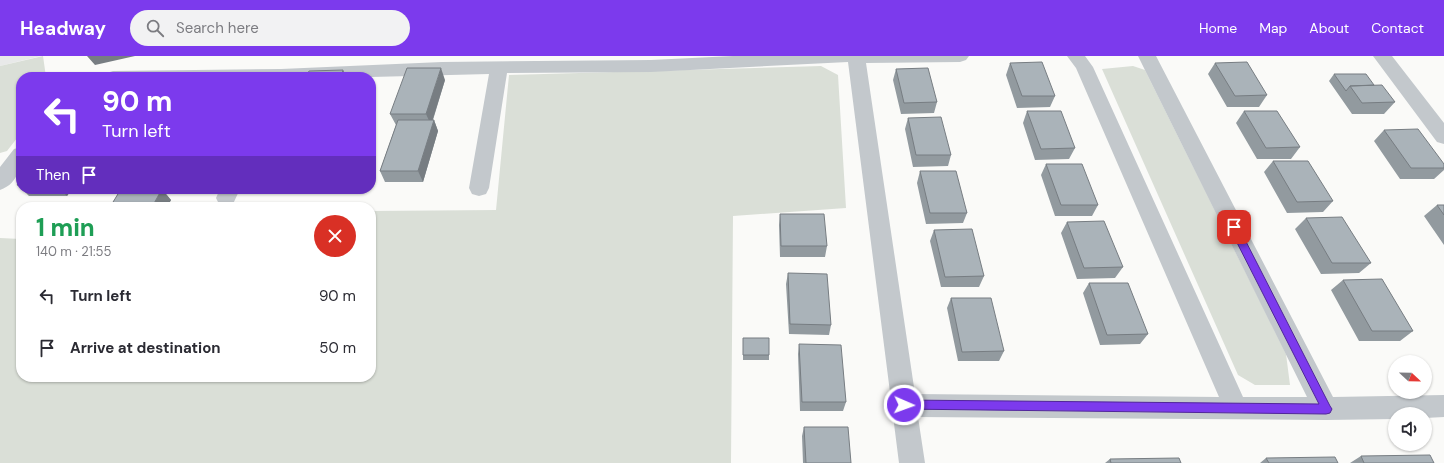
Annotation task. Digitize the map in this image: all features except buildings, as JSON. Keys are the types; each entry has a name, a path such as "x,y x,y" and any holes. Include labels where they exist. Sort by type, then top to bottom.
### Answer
{"street":[{"path":"327,72 443,62 499,67 650,61 960,56"},
{"path":"1076,56 1084,67 1236,408"},
{"path":"1147,56 1326,409"},
{"path":"1382,56 1444,137"},
{"path":"856,57 912,463"},
{"path":"479,188 499,67"},
{"path":"0,182 16,161"},
{"path":"904,405 1326,409 1444,406"}],"shaded area":[{"path":"0,56 41,56 0,66"},
{"path":"43,56 45,72 16,72 16,139 7,151 0,153 0,66"},
{"path":"821,66 838,75 846,208 733,216 731,463 0,463 0,238 16,239 16,382 376,382 376,211 496,210 509,75"},
{"path":"1133,66 1145,70 1286,354 1290,385 1255,385 1238,375 1102,69"}],"route":[{"path":"904,405 1326,409 1234,227"}]}
